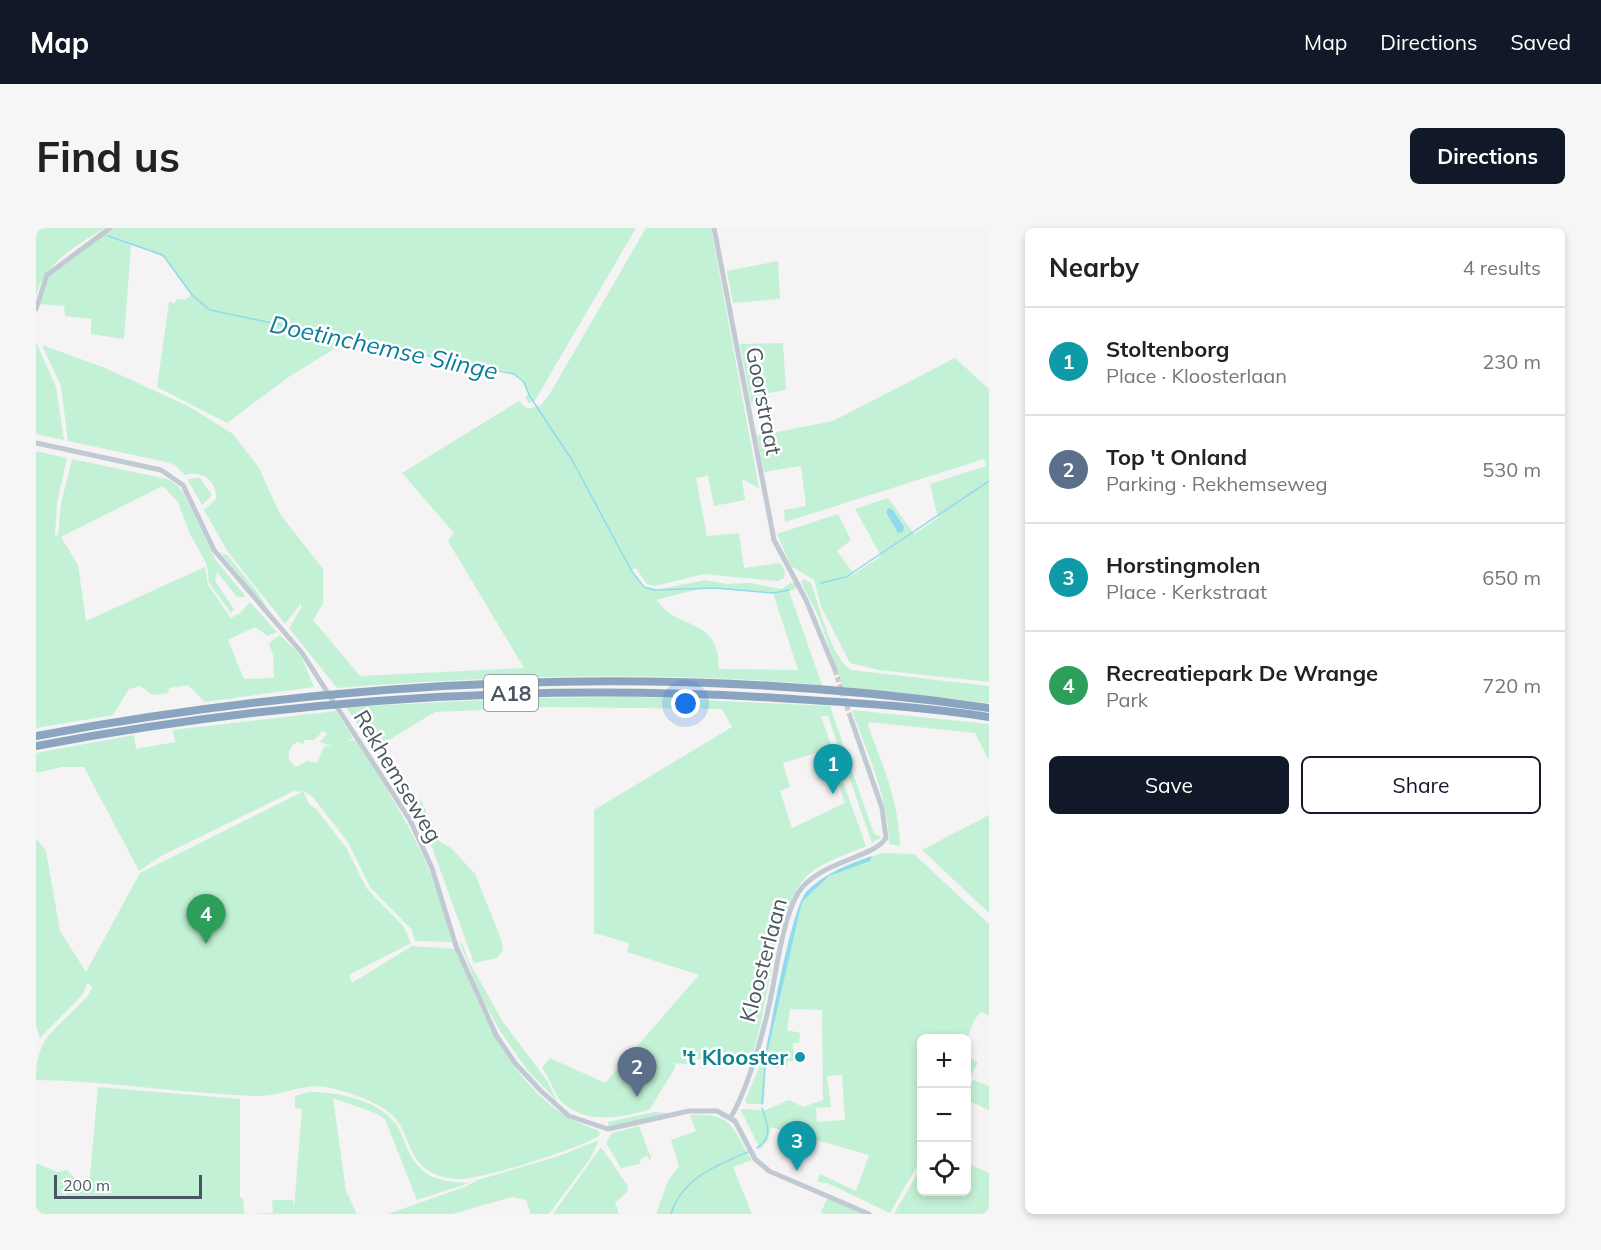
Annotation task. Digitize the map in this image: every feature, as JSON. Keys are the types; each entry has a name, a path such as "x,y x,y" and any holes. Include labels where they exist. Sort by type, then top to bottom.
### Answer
{"highway":[{"name":"A18","path":"36,736 179,712 280,700 401,689 547,683 734,685 832,691 989,708"},
{"name":"A18","path":"36,746 157,725 266,711 404,698 555,692 734,695 844,702 989,717"}],"street":[{"name":"Goorstraat","path":"714,228 772,531 779,553 794,576 816,621 835,670"},
{"path":"36,309 47,275 107,229"},
{"name":"Rekhemseweg","path":"36,443 161,470 175,478 192,500 214,550 302,653 344,716 419,838 432,868 456,946 496,1035 514,1063 541,1091 569,1116 608,1130 689,1111 717,1111 731,1117"},
{"name":"Kloosterlaan","path":"731,1117 757,1049 769,1008 781,947 798,892 823,870 879,846 886,838 882,808 851,719"},
{"path":"731,1117 740,1129 755,1159 769,1171 869,1214"}],"green space":[{"path":"36,228 105,228 73,248 54,264 40,284 36,296"},
{"path":"114,228 636,228 534,402 529,403 525,397 529,394 520,378 505,371 349,340 290,376 227,423 157,387 169,302 175,303 176,299 185,300 191,295 166,258 131,244 124,339 91,334 91,319 65,316 64,306 40,304 50,274"},
{"path":"646,228 711,228 759,488 742,479 745,500 714,506 708,476 696,478 707,536 739,533 744,568 780,563 785,571 784,578 778,581 704,574 655,586 647,584 636,568 631,570 644,587 655,590 705,580 726,584 750,583 782,589 794,583 797,588 789,591 822,685 701,678 580,676 458,680 337,688 289,628 301,608 301,603 285,624 228,552 204,510 216,499 214,487 207,478 197,474 185,475 175,465 166,462 68,441 61,386 42,345 105,368 188,406 233,434 259,468 280,514 323,569 323,603 313,620 360,676 524,668 448,541 454,533 402,473 519,401 527,409 541,405","holes":["703,588 773,593 798,670 719,669 716,647 712,639 701,629 672,615 656,600"]},
{"path":"778,261 780,299 733,303 727,271"},
{"path":"36,342 56,387 64,440 36,434"},
{"path":"783,343 786,390 768,393 769,400 751,403 740,344"},
{"path":"955,358 989,389 989,682 879,670 850,663 821,606 814,580 791,566 777,534 838,514 851,540 837,551 854,574 881,556 855,509 888,498 914,534 938,518 930,484 986,466 984,459 785,522 784,510 806,506 801,466 764,472 757,436 833,421","holes":["886,510 893,510 904,531 896,530"]},
{"path":"36,451 67,458 57,503 55,536 58,535 61,504 72,459 167,479 177,485 184,494 215,559 246,597 237,597 217,572 215,581 234,609 231,613 209,583 207,565 190,534 178,502 163,486 61,537 78,565 86,621 205,567 208,585 231,618 240,613 250,602 277,632 268,636 255,627 228,640 244,679 274,678 273,655 269,643 280,635 301,656 314,687 205,702 188,685 169,688 168,693 153,695 140,686 129,689 113,715 36,728"},
{"path":"200,478 212,495 202,505 187,479"},
{"path":"221,553 227,555 258,593 272,616"},
{"path":"804,579 811,583 827,631 838,655 851,670 989,686 989,703 843,687 819,618 801,582"},
{"path":"637,697 830,706 874,834 882,837 872,843 828,716 821,716 832,748 783,763 790,787 780,791 792,828 845,803 837,780 842,779 866,846 834,859 811,872 795,893 779,936 753,1053 703,1056 703,1059 691,1059 691,1065 675,1063 675,1068 650,1109 616,1117 592,1116 570,1109 561,1101 542,1068 550,1058 605,1083 699,975 627,952 629,943 594,933 594,810 732,727 722,709 547,707 435,712 382,744 412,794 422,802 439,841 451,848 475,874 501,939 503,950 497,958 474,963 424,825 346,707 527,698"},
{"path":"852,710 989,724 989,761 975,733 869,722 868,726 889,784 897,815 900,846 889,844 881,793"},
{"path":"336,711 353,738 344,742 354,740 357,743 413,835 432,876 452,942 415,941 412,930 370,887 348,842 312,796 303,791 309,804 316,809 347,849 367,889 404,927 411,943 349,975 352,983 412,946 456,949 492,1030 507,1056 525,1080 546,1101 569,1118 597,1130 600,1133 599,1136 570,1149 528,1163 486,1175 456,1179 438,1175 422,1166 391,1113 364,1098 326,1087 309,1087 259,1096 36,1080 42,1046 53,1031 86,998 92,988 88,982 83,994 40,1038 36,1026 36,838 46,851 60,931 86,972 140,873 302,792 294,791 161,856 139,871 84,767 62,767 36,773 36,753 134,735 136,749 175,742 173,730","holes":["323,731 327,734 320,742 333,745 324,747 317,763 307,761 296,767 290,761 289,751 297,742 303,744 304,740 314,740"]},
{"path":"989,815 989,913 922,850"},
{"path":"881,853 914,854 989,924 989,1016 982,1012 976,1018 969,1034 917,1034 917,1166 890,1213 827,1183 817,1182 820,1174 856,1191 869,1155 771,1127 768,1140 760,1149 740,1109 766,1110 789,1100 803,1107 823,1100 822,1010 790,1009 787,1030 800,1033 799,1043 793,1043 794,1061 788,1061 787,1066 778,1068 766,1063 764,1104 747,1104 745,1101 765,1053 767,1053 802,902 829,876","holes":["842,1075 845,1120 817,1122 816,1108 831,1107 827,1076"]},
{"path":"460,943 503,1022 548,1082 557,1101 527,1070 500,1031 480,994"},
{"path":"971,1058 978,1063 971,1075"},
{"path":"973,1080 989,1086 989,1110 971,1102"},
{"path":"98,1087 240,1099 240,1198 243,1198 244,1214 36,1214 36,1163 58,1172 67,1170 83,1187 89,1186"},
{"path":"309,1092 343,1095 377,1108 396,1124 411,1157 424,1171 439,1179 469,1183 417,1200 385,1119 378,1114 333,1098 346,1191 357,1214 248,1214 273,1213 272,1200 293,1200 294,1209 302,1109 295,1108 295,1096"},
{"path":"654,1112 669,1113 608,1127 608,1122"},
{"path":"690,1115 715,1116 724,1120 735,1131 752,1160 733,1167 752,1214 656,1214 668,1181 679,1166 671,1140 696,1131"},
{"path":"639,1126 651,1158 649,1161 648,1156 641,1158 640,1164 621,1168 606,1143 612,1133"},
{"path":"599,1140 590,1159 549,1214 531,1214 526,1200 512,1197 452,1214 388,1214 478,1180 559,1156"},
{"path":"601,1147 628,1186 627,1192 615,1203 619,1214 553,1214"},
{"path":"971,1165 989,1173 989,1214 894,1214 917,1174 917,1196 971,1196"},
{"path":"828,1197 863,1214 825,1214 821,1212"}],"water":[{"path":"888,508 893,510 904,527 903,532 898,533 886,512"},
{"path":"872,856 870,861 829,876 802,902 767,1054 765,1053 783,967 801,902 807,891 829,874"}],"waterway":[{"name":"Doetinchemse Slinge","path":"108,236 163,255 192,295 210,310 514,374 524,382 529,395 572,460 631,570 644,587 655,590 716,588 773,593 789,590"},
{"path":"821,583 846,577 989,481"},
{"path":"762,1104 766,1053"},
{"path":"757,1148 766,1139 768,1130 762,1108"},
{"path":"671,1214 683,1191 692,1182 724,1162 748,1152"}],"tunnel":[{"path":"835,670 851,719"}],"place":[{"name":"Stoltenborg","path":"833,794"},
{"name":"Recreatiepark De Wrange","path":"206,944"},
{"name":"'t Klooster","path":"800,1057"},
{"name":"Top 't Onland","path":"637,1097"},
{"name":"Horstingmolen","path":"797,1171"}]}
